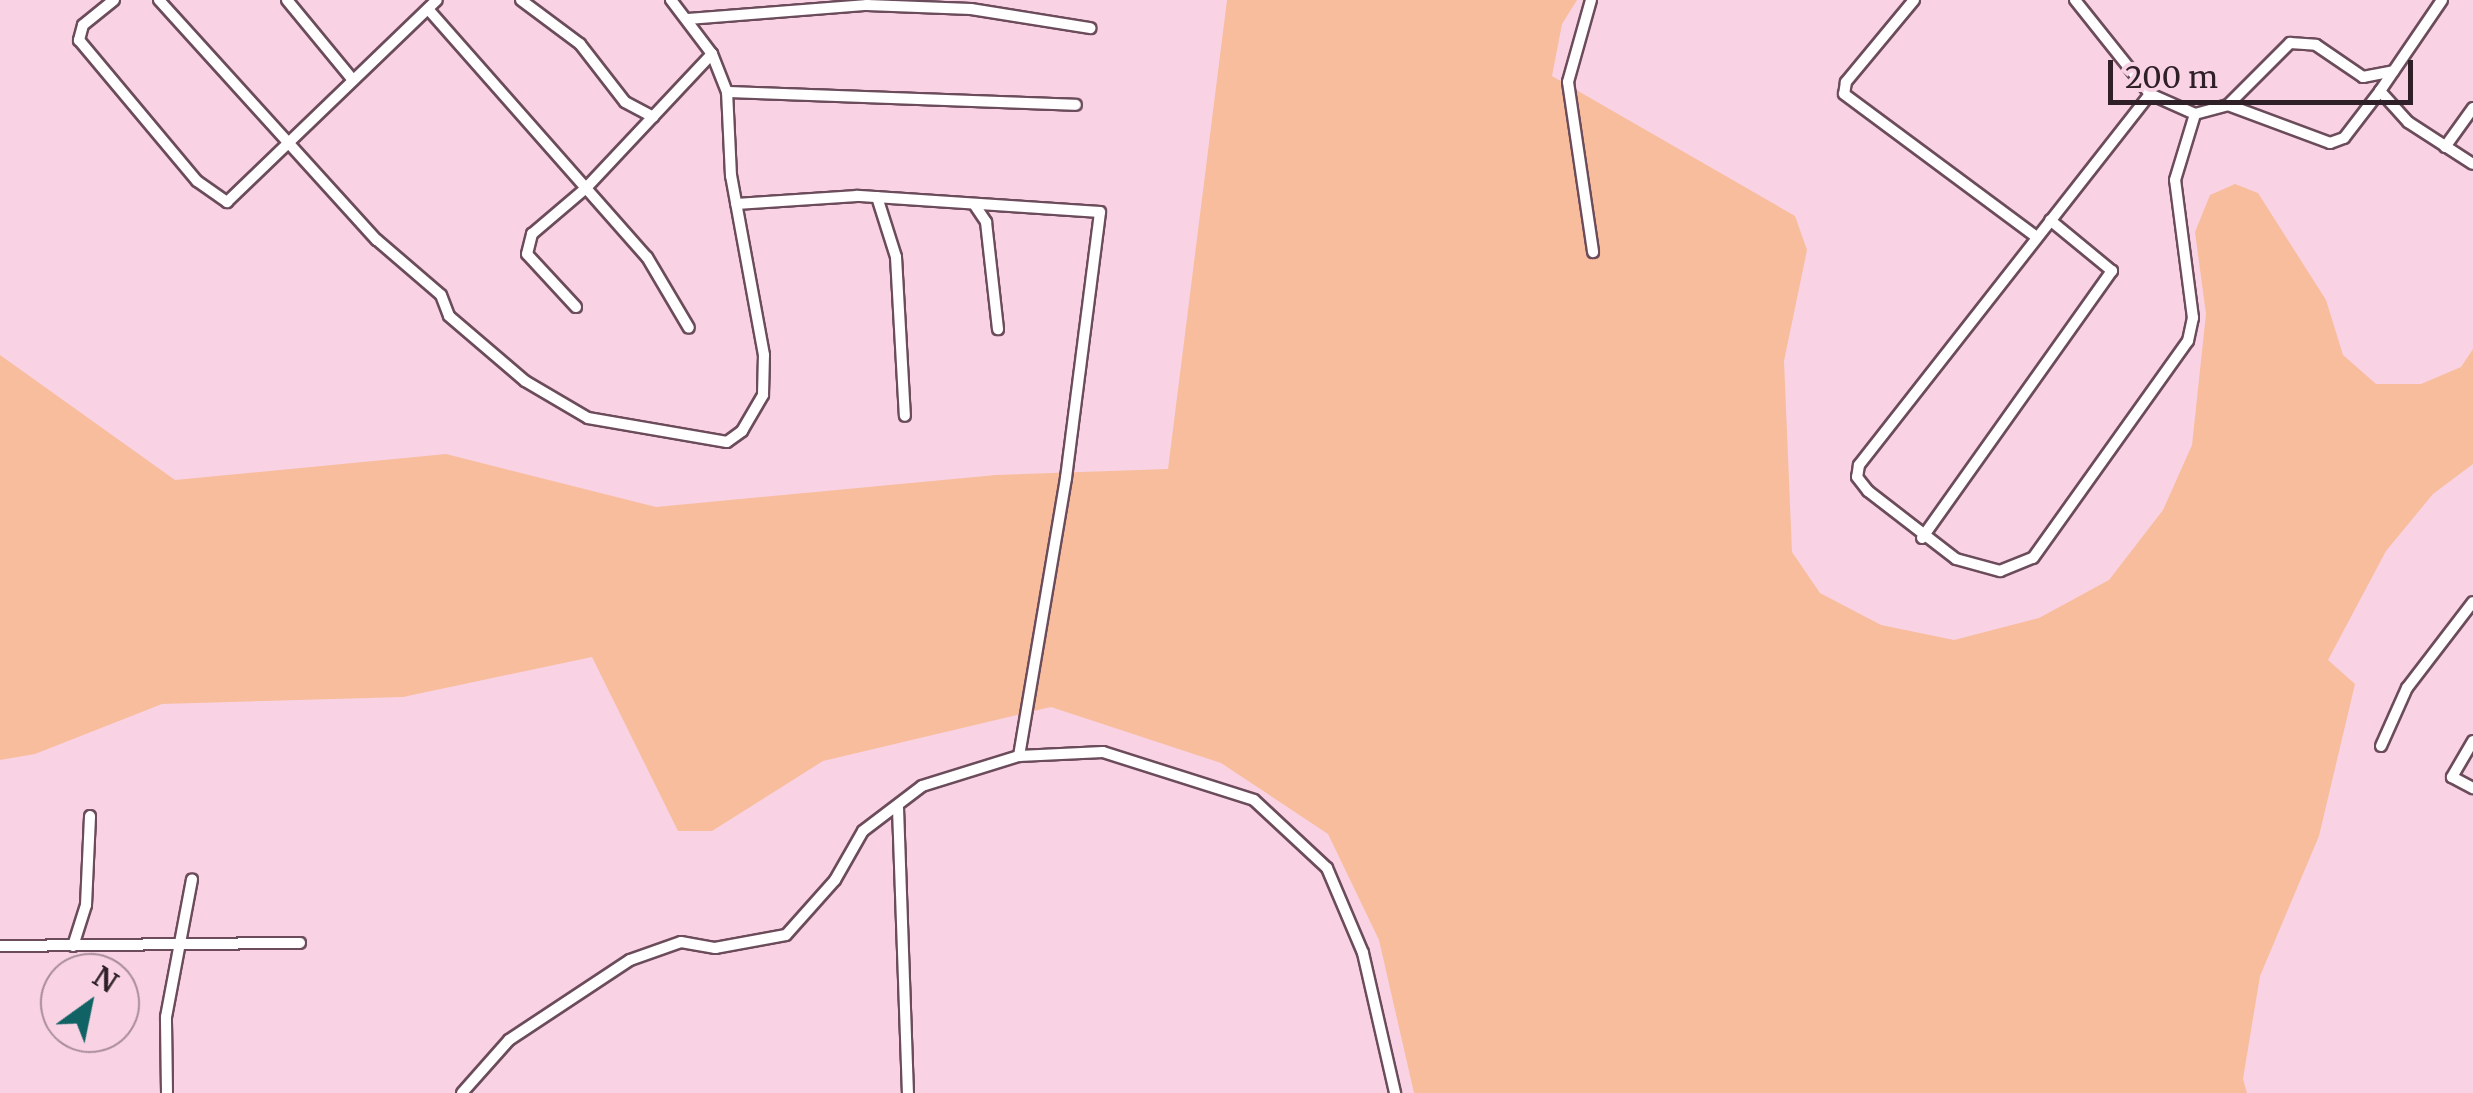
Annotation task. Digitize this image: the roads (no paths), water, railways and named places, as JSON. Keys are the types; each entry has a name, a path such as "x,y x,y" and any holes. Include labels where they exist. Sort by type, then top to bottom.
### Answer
{"street":[{"path":"114,0 83,25 79,40 205,188 227,202 237,199 432,4 647,257 689,328"},
{"path":"159,0 292,140 377,240 440,295 449,316 525,381 588,418 727,442 753,416 766,375 736,204 727,92 712,54 671,0"},
{"path":"287,0 353,80"},
{"path":"521,0 580,44 625,102 653,117"},
{"path":"1591,0 1572,51 1568,82 1593,252"},
{"path":"1914,0 1846,82 1844,94 2036,236"},
{"path":"2075,0 2150,94 2195,114 2228,105 2290,42 2316,46 2363,77 2393,70"},
{"path":"2228,105 2330,142 2344,138 2442,0"},
{"path":"688,18 784,3 972,4 1090,28"},
{"path":"576,308 527,254 527,244 586,188 712,54"},
{"path":"2380,91 2408,122 2473,164"},
{"path":"727,92 1076,105"},
{"path":"2150,94 1857,471 1868,491 1922,538 1979,568 2017,568 2033,558 2179,354 2192,318 2175,180 2195,114"},
{"path":"2445,147 2473,108"},
{"path":"736,204 877,197 1100,212 1066,478 1018,756"},
{"path":"877,197 896,256 904,416"},
{"path":"974,204 986,222 998,329"},
{"path":"1922,538 2112,271 2050,220"},
{"path":"2381,746 2407,688 2473,602"},
{"path":"2473,740 2452,777 2473,788"},
{"path":"462,1093 509,1040 630,960 681,942 715,948 786,936 835,880 863,831 922,786 1018,756 1103,752 1254,800 1327,868 1363,953 1395,1093"},
{"path":"898,808 908,1093"},
{"path":"73,946 86,905 90,816"},
{"path":"167,1093 166,1016 192,879"},
{"path":"0,946 300,944"}]}
